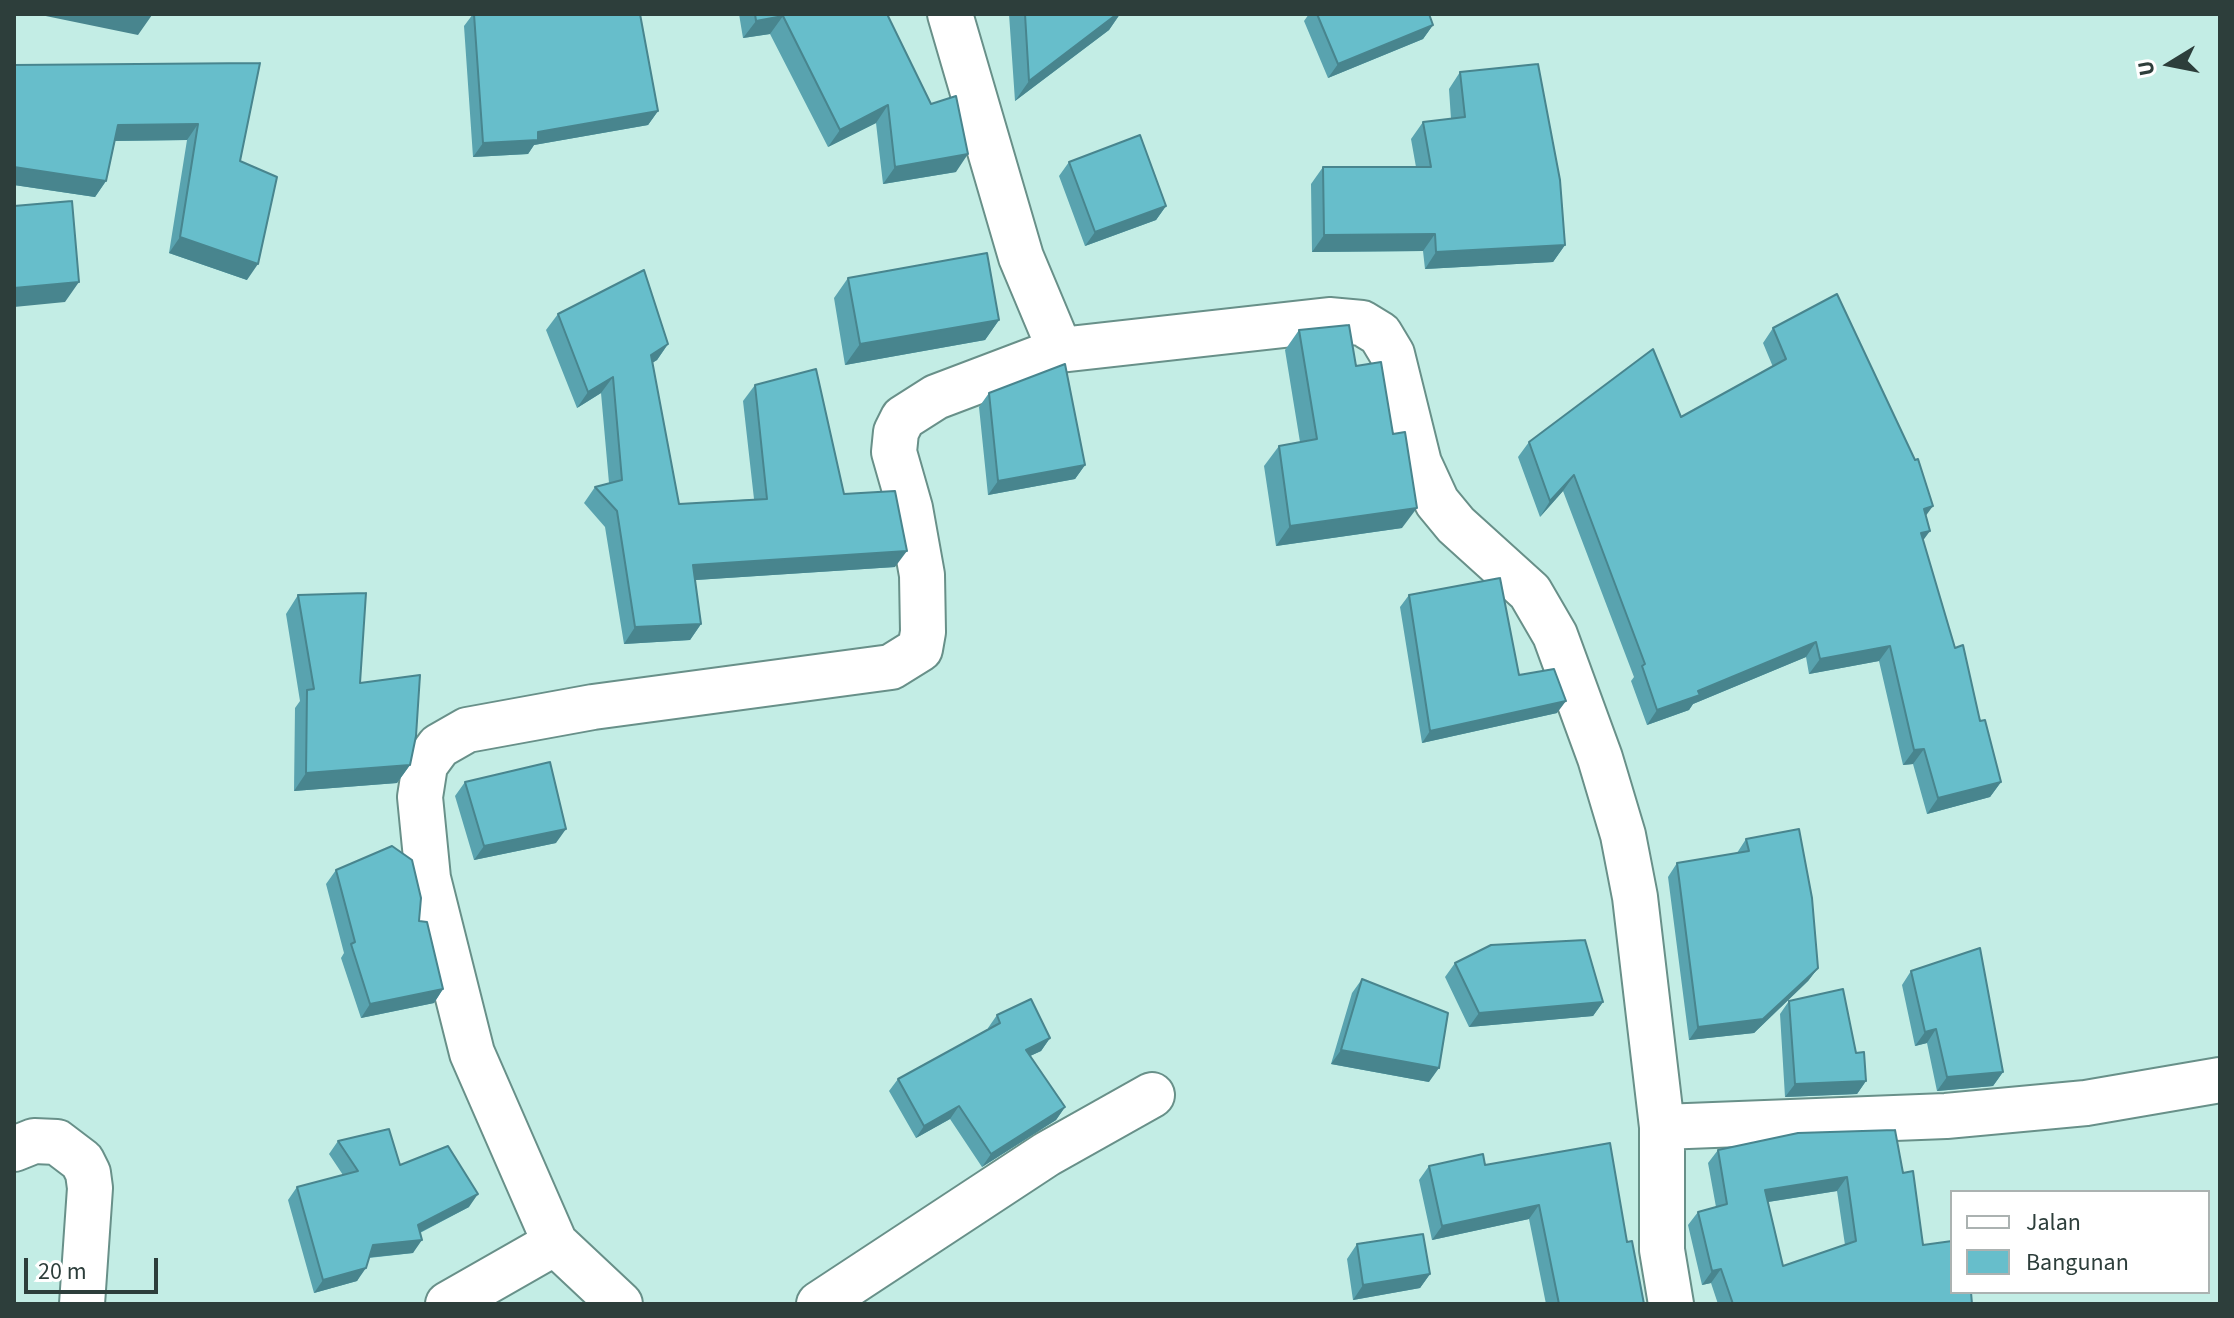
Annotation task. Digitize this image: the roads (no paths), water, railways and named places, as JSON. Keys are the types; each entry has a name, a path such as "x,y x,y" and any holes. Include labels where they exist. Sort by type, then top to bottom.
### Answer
{"street":[{"path":"950,14 1021,257 1060,350"},
{"path":"620,1304 555,1243 472,1053 428,878 420,797 425,765 439,746 467,730 593,707 891,667 908,659 920,649 923,632 922,575 910,508 894,452 896,432 903,418 936,397 1030,364 1060,350 1329,320 1362,323 1380,334 1392,354 1419,463 1437,502 1456,525 1530,592 1555,635 1600,758 1623,835 1635,897 1662,1127 1662,1250 1671,1304"},
{"path":"1662,1127 1946,1116 2086,1103 2220,1080"},
{"path":"819,1304 1047,1154 1152,1095"},
{"path":"14,1149 34,1141 57,1142 82,1161 88,1173 90,1188 82,1304"},
{"path":"448,1304 555,1243"}]}
